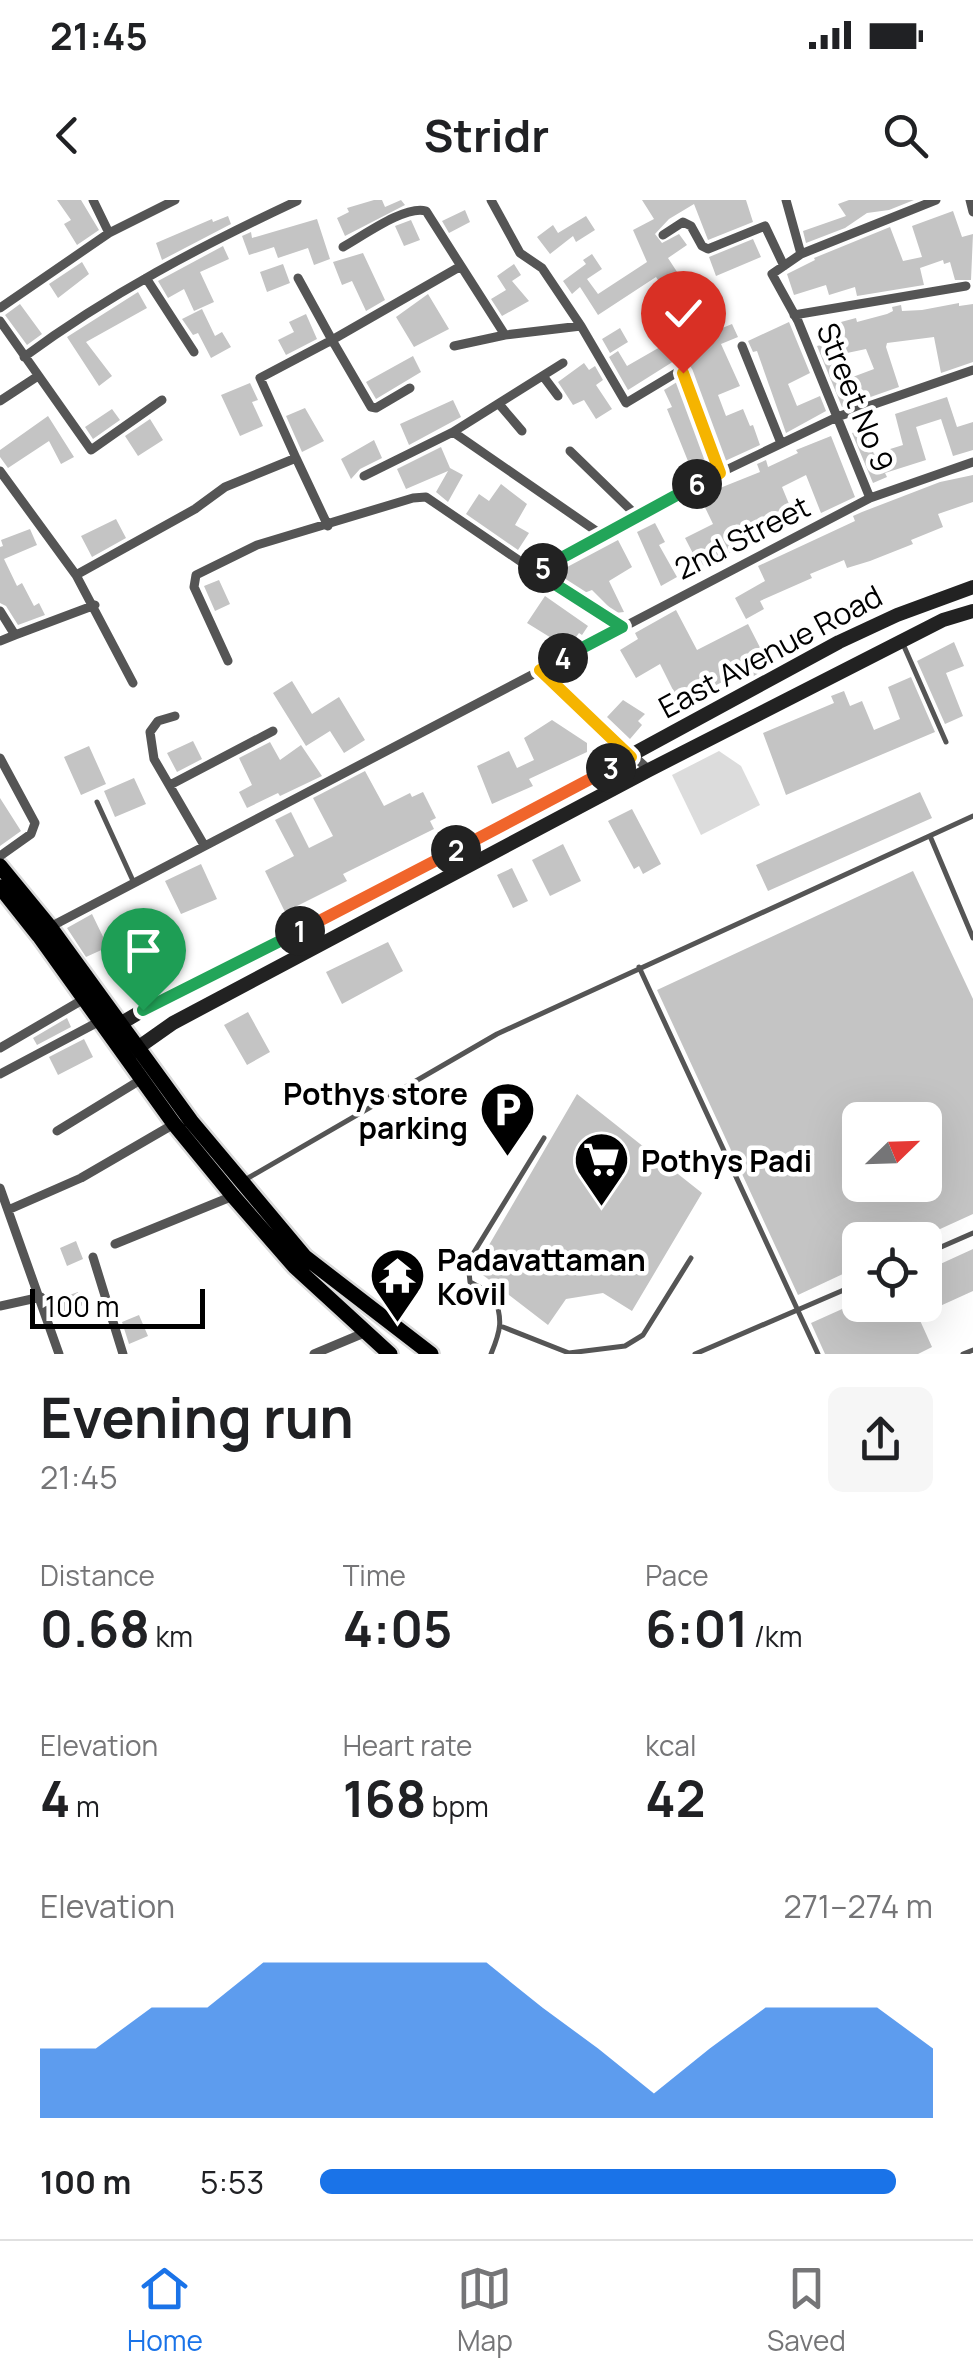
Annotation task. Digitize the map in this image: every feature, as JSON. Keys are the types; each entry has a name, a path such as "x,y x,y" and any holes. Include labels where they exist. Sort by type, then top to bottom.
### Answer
{"main road":[{"name":"East Avenue Road","path":"109,1026 357,904 838,642 897,614 973,588"},
{"name":"East Avenue Road","path":"132,1052 173,1023 649,770 943,620 973,611"},
{"path":"0,866 50,927 109,1026"},
{"path":"0,887 84,999 191,1122 295,1267 390,1354"},
{"path":"132,1052 142,1079 174,1124 237,1189 305,1257 431,1354"}],"street":[{"path":"93,200 110,233"},
{"path":"0,308 110,233 175,200"},
{"path":"491,200 520,253 542,268 582,326 626,403 681,370 720,473"},
{"path":"786,200 801,254"},
{"path":"663,235 683,222 708,248 765,226 784,266 801,254 933,200"},
{"path":"970,200 973,212"},
{"path":"24,357 84,313 210,242 296,201"},
{"path":"343,247 404,213 426,211 505,335"},
{"path":"328,526 260,378 461,266"},
{"name":"Street No 9","path":"784,266 772,274 794,314 870,498"},
{"path":"146,278 194,352"},
{"path":"298,278 371,407 376,408 410,388"},
{"path":"794,314 966,286"},
{"path":"0,321 91,450 162,400"},
{"path":"454,346 582,326"},
{"path":"742,346 781,443"},
{"path":"364,476 453,432 563,363"},
{"path":"536,572 720,473 837,417 973,370"},
{"path":"0,401 38,376"},
{"path":"542,376 558,396"},
{"path":"499,404 522,431"},
{"path":"453,432 602,535"},
{"path":"570,451 637,516"},
{"path":"76,575 196,509 224,487 296,458"},
{"name":"2nd Street","path":"50,927 870,498 973,462"},
{"path":"0,470 76,575 133,683"},
{"path":"228,662 194,587 196,575 257,545 413,498 426,497 622,627"},
{"path":"0,641 94,605"},
{"path":"0,611 15,635"},
{"path":"540,670 649,770"},
{"path":"175,716 158,721 150,732 154,758 204,845"},
{"path":"170,786 273,731"},
{"path":"0,758 35,824 31,834 0,856"},
{"path":"0,1048 84,999"},
{"path":"0,1074 109,1026"},
{"path":"56,1131 142,1079"},
{"path":"8,1210 81,1178 174,1124"},
{"path":"115,1244 237,1189"},
{"path":"1,1194 59,1354"},
{"path":"93,1257 122,1354"},
{"path":"0,1306 41,1297"},
{"path":"314,1354 364,1333"}],"lane":[{"path":"902,641 946,742"},
{"path":"97,802 134,883"},
{"path":"237,1189 498,1034 973,816"},
{"path":"930,836 973,938"},
{"path":"639,966 818,1354"},
{"path":"490,1354 502,1327 494,1295 470,1282 468,1262 544,1138"},
{"path":"942,1247 973,1233"},
{"path":"502,1327 569,1353 625,1346 643,1335 691,1258"},
{"path":"695,1354 842,1291"},
{"path":"964,1354 973,1350"}],"shaded area":[{"path":"719,751 741,766 760,805 701,835 672,775"}],"building":[{"path":"57,200 81,200 99,230 77,245 64,224 71,220"},
{"path":"382,200 385,207 401,200 405,205 345,236 337,218 349,212 347,208"},
{"path":"642,200 746,200 753,222 708,240 694,204 669,219 655,234 662,243 679,234 687,245 668,258 681,278 664,289 656,277 598,315 580,287 572,294 563,281 586,264 583,260 592,254 602,269 587,279 598,294 647,262 633,230 654,219"},
{"path":"849,200 914,200 867,213 845,228 806,243 803,231 846,216 838,204"},
{"path":"465,210 470,222 449,233 442,221"},
{"path":"953,211 962,237 973,234 971,280 955,280 950,262 944,264 943,260 920,268 924,285 857,296 855,287 829,295 826,285 794,295 787,274 814,258 890,227 903,261 922,257 912,226"},
{"path":"228,216 231,224 162,260 156,243"},
{"path":"586,216 595,230 576,242 573,236 550,254 537,237 553,225 558,233"},
{"path":"317,219 330,259 314,265 308,248 278,258 274,247 249,255 242,236 251,232 252,238"},
{"path":"411,220 420,240 404,246 395,226"},
{"path":"753,239 761,257 716,276 709,257"},
{"path":"223,246 229,259 200,272 214,302 194,311 184,289 168,298 158,281"},
{"path":"363,253 385,300 366,311 352,281 342,285 333,262"},
{"path":"82,262 89,274 58,298 49,284"},
{"path":"283,264 290,283 267,292 260,272"},
{"path":"514,264 521,275 512,281 529,301 502,316 491,299 506,290 497,276"},
{"path":"138,292 147,308 86,342 112,376 99,386 67,337"},
{"path":"428,294 449,329 414,347 396,317"},
{"path":"20,304 42,334 27,345 5,315"},
{"path":"973,304 973,362 941,373 934,337 887,343 899,387 842,407 817,346 845,339 841,322 887,314 893,311 892,307 901,305 902,311","holes":["866,349 874,369 850,378 844,359 848,358 847,353"]},
{"path":"202,309 215,336 222,332 231,347 211,358 198,333 193,335 182,319"},
{"path":"306,314 317,339 286,355 278,340 294,332 289,322"},
{"path":"789,322 810,373 788,384 797,406 820,396 826,411 786,433 757,351 753,352 748,341"},
{"path":"732,324 738,337 721,344 740,386 718,395 726,416 743,409 760,445 725,461 682,356 628,390 609,357 618,351 627,366 681,335 686,343"},
{"path":"620,328 628,342 610,353 602,339"},
{"path":"413,356 421,372 376,399 366,382"},
{"path":"584,363 589,370 595,366 603,380 596,385 612,409 596,419 584,400 573,405 558,382"},
{"path":"677,382 710,468 694,476 667,409 672,407 664,390"},
{"path":"250,383 258,400 252,402 263,426 240,436 221,395"},
{"path":"947,397 957,427 973,422 973,450 953,456 941,419 916,427 926,460 885,473 887,477 873,483 852,433 864,429 874,454 903,445 895,414"},
{"path":"453,400 461,417 409,445 400,424"},
{"path":"305,408 324,441 302,452 286,416"},
{"path":"112,409 120,420 93,439 85,427"},
{"path":"48,416 74,457 61,464 49,441 8,468 0,450"},
{"path":"150,419 163,440 138,456 125,436"},
{"path":"831,436 855,497 821,513 806,475 782,487 794,516 773,525 776,532 700,567 685,538 713,524 699,495 701,491 760,472 757,464 766,460 768,467"},
{"path":"374,440 382,458 360,469 351,479 341,459"},
{"path":"441,447 450,468 463,475 448,502 436,492 448,471 406,489 397,469"},
{"path":"973,475 973,502 938,514 943,527 870,561 847,568 844,560 810,574 812,578 760,601 764,609 746,619 735,598 765,581 758,566 855,521 853,516 862,512 940,482"},
{"path":"501,484 527,504 515,525 529,533 518,550 466,514 479,494 489,501"},
{"path":"116,519 126,538 92,557 81,536"},
{"path":"655,523 665,542 659,545 677,577 661,586 637,532"},
{"path":"30,529 37,545 4,559 17,586 22,583 34,606 39,603 45,615 18,625 0,603 0,547 1,540"},
{"path":"618,540 632,567 609,581 624,612 615,613 592,590 584,593 554,574"},
{"path":"219,580 230,604 215,611 204,586"},
{"path":"545,596 588,626 582,635 579,633 573,641 567,636 561,644 527,623"},
{"path":"676,610 697,650 748,624 770,667 752,677 747,669 680,704 660,664 636,678 620,650 638,639 635,633"},
{"path":"954,642 964,666 946,673 963,716 945,724 917,661"},
{"path":"911,677 935,732 786,795 763,733 834,703 831,696 844,691 850,706 862,701 874,730 900,719 888,687"},
{"path":"292,681 312,714 339,697 365,740 344,753 330,731 306,746 273,693"},
{"path":"623,700 645,714 638,721 642,725 630,739 607,717"},
{"path":"552,720 587,743 587,752 529,779 533,786 492,804 477,766 509,751 517,768 534,760 524,738"},
{"path":"193,741 202,759 177,772 167,753"},
{"path":"270,742 280,760 301,745 322,776 247,808 239,792 252,785 239,758"},
{"path":"89,746 106,784 81,795 64,757"},
{"path":"365,771 384,806 410,793 412,797 423,792 436,818 430,821 434,829 343,874 347,881 285,912 265,871 294,856 275,820 291,812 309,848 333,836 313,798"},
{"path":"134,778 146,804 115,817 104,791"},
{"path":"920,792 932,818 768,891 756,865"},
{"path":"0,798 21,831 0,846"},
{"path":"632,809 661,864 643,874 639,866 634,869 608,821"},
{"path":"563,844 581,881 550,896 532,860"},
{"path":"201,864 217,899 181,914 165,881"},
{"path":"512,868 528,901 513,908 497,875"},
{"path":"913,871 973,999 973,1214 942,1228 942,1222 842,1222 842,1274 798,1295 657,990"},
{"path":"92,914 108,947 86,957 67,928"},
{"path":"388,942 403,971 342,1004 326,972"},
{"path":"248,1012 270,1052 247,1065 224,1025"},
{"path":"67,1018 71,1027 37,1045 33,1038"},
{"path":"84,1039 93,1057 58,1075 49,1057"},
{"name":"Pothys Padi","path":"577,1094 702,1193 632,1311 603,1293 566,1299 548,1325 475,1269"},
{"path":"76,1241 83,1259 67,1266 60,1248"},
{"path":"973,1249 973,1291 942,1305 942,1263"},
{"path":"78,1292 83,1305 60,1314 55,1300"},
{"path":"842,1309 842,1322 921,1322 932,1347 918,1354 825,1354 811,1323"},
{"path":"139,1315 148,1336 129,1344 122,1322"}],"place":[{"name":"Pothys store parking","path":"507,1159"},
{"name":"Pothys Padi","path":"602,1209"},
{"name":"Padavattaman Kovil","path":"398,1325"}],"route":[{"path":"143,1010 357,904 631,757 540,670 622,627 536,572 720,473 683,373"}]}
